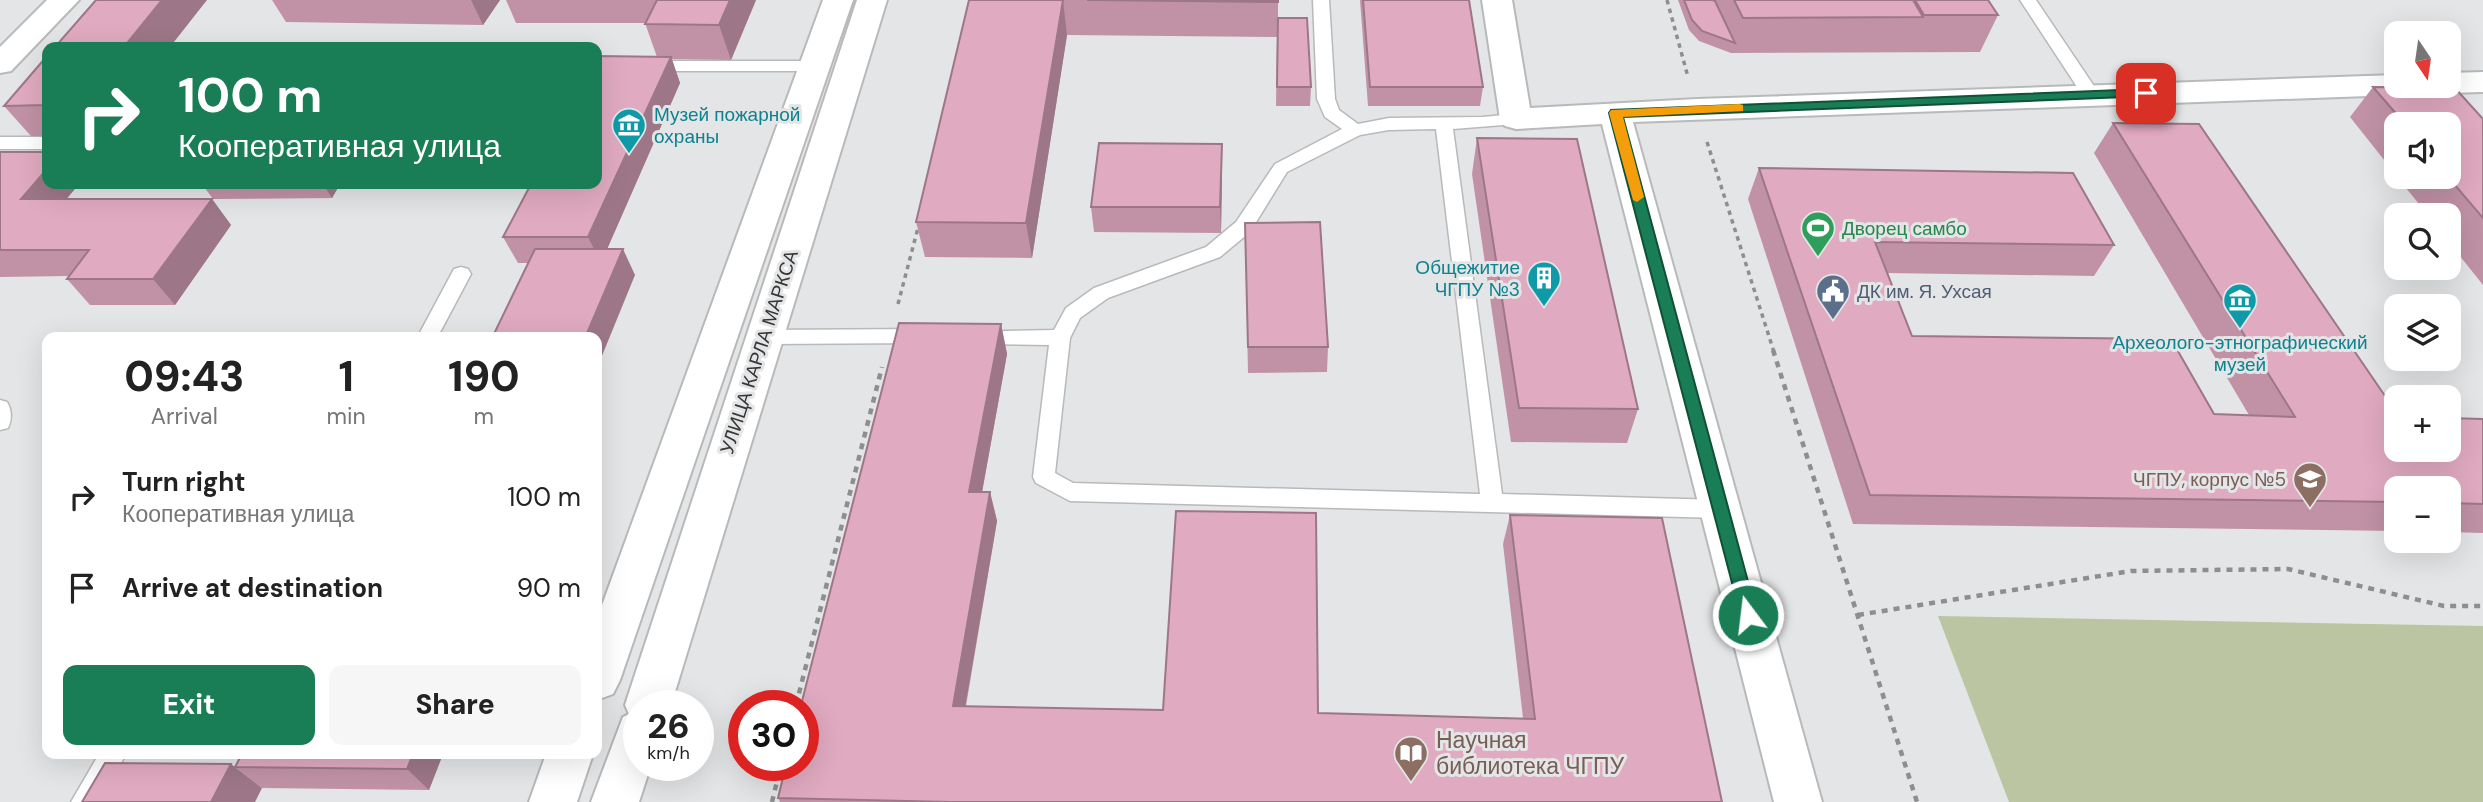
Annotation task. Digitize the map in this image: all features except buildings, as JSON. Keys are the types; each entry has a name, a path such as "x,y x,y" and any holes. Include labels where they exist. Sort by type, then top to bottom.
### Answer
{"street":[{"path":"0,64 64,0"},
{"path":"602,666 838,0"},
{"name":"УЛИЦА КАРЛА МАРКСА","path":"653,690 872,0"},
{"path":"1497,0 1516,119 1615,113 2384,85"},
{"path":"2461,83 2483,82"},
{"path":"1615,113 1798,802"},
{"path":"554,802 568,759"},
{"path":"615,802 623,779"}],"lane":[{"path":"1321,0 1326,99 1331,113 1355,130"},
{"path":"2028,0 2091,95"},
{"path":"602,66 814,66"},
{"path":"1516,119 1444,124 1389,124 1355,130 1281,168 1243,227 1213,252 1101,293 1073,313 1060,338 1044,477 1070,492 1720,509"},
{"path":"1444,124 1492,503"},
{"path":"0,143 42,143"},
{"path":"430,332 461,274"},
{"path":"764,337 1060,338"},
{"path":"0,408 0,422"},
{"path":"84,802 110,759"}],"path":[{"path":"1667,0 1697,110 1917,802"},
{"path":"1858,615 2131,571 2288,569 2444,606 2483,606"},
{"path":"772,802 777,781"}],"green space":[{"path":"1938,616 2483,626 2483,802 2009,802"}],"slow traffic":[{"path":"1637,197 1615,113 1739,108"}],"place":[{"name":"Музей пожарной охраны","path":"629,155"},
{"name":"Дворец самбо","path":"1818,258"},
{"name":"Общежитие ЧГПУ №3","path":"1544,308"},
{"name":"ДК им. Я. Ухсая","path":"1833,321"},
{"name":"Археолого-этнографический музей","path":"2240,330"},
{"name":"ЧГПУ, корпус №5","path":"2310,509"},
{"name":"Научная библиотека ЧГПУ","path":"1411,783"}],"route":[{"path":"1748,615 1615,113 2146,93"}]}
